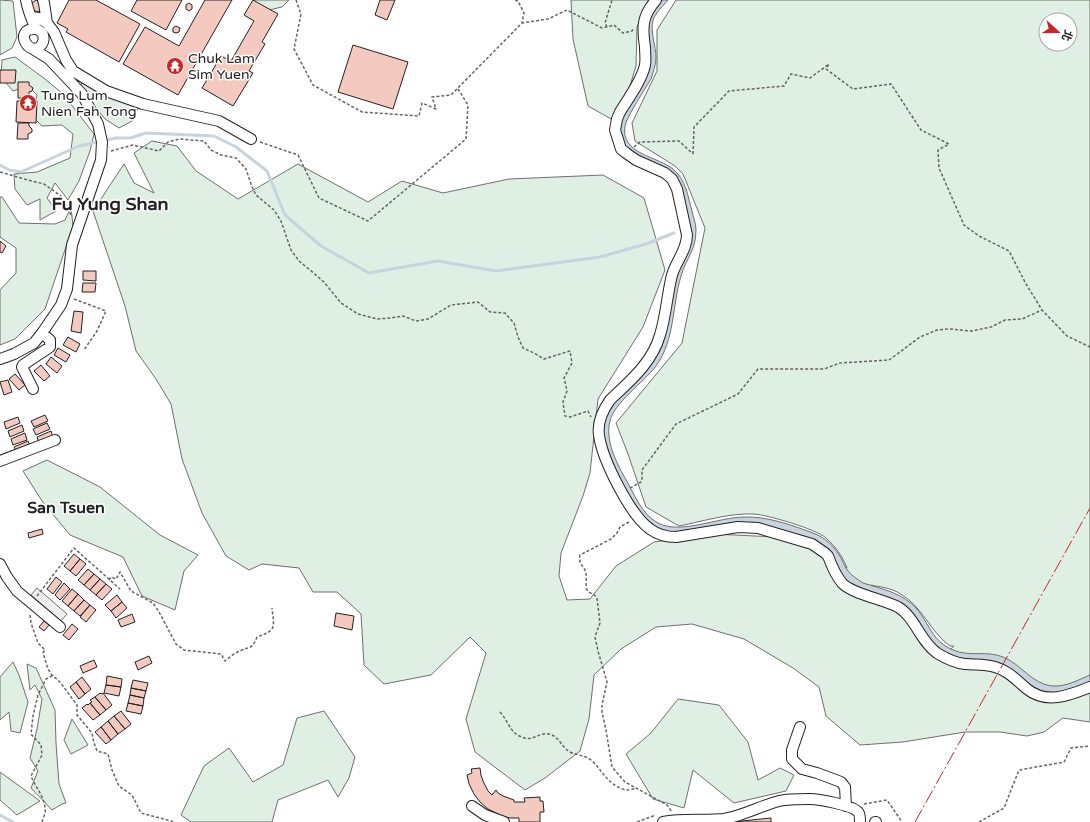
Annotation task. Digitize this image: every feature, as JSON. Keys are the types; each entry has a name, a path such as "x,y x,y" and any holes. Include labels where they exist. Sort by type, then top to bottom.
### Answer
{"street":[{"path":"26,0 31,15 33,29"},
{"path":"43,0 47,23"},
{"path":"656,0 651,6 644,21 643,31 646,60 643,73 620,112 615,125 615,130 621,149 636,160 672,179 677,189 688,235 686,245 676,262 672,275 661,334 654,350 644,367 610,400 605,407 599,424 598,434 607,463 614,479 637,517 648,528 661,535 676,537 738,527 758,528 812,544 828,556 842,583 856,592 899,607 909,617 926,644 936,652 951,660 964,664 988,665 998,668 1012,675 1028,690 1035,694 1050,698 1068,696 1090,687"},
{"path":"31,15 47,23 54,32 66,60 73,71 106,91 143,104 219,121 251,139"},
{"path":"33,29 42,32 48,59"},
{"path":"0,360 31,345 37,340 61,305 67,289 72,245 101,157 102,142 98,124 82,94 48,59 33,48 27,46 24,40 25,34 33,29"},
{"path":"33,48 39,47 43,42"},
{"path":"33,389 22,366 50,347 50,340 42,333"},
{"path":"0,461 55,440"},
{"path":"0,564 14,588 31,604 60,627"},
{"path":"800,727 792,750 792,759 802,769 841,782 845,787 846,806"},
{"path":"663,822 675,820 706,820 725,818 748,813 780,801 810,799 855,809 859,812 860,822"},
{"path":"472,806 486,815 504,822"}],"path":[{"path":"296,0 301,14 294,49 313,85 362,112 418,116 422,103 436,109 432,97 451,94 522,23 524,14 518,1 515,0"},
{"path":"606,27 605,23 612,0"},
{"path":"522,23 548,18 567,10 602,28 614,24 623,33 632,30 636,25"},
{"path":"626,153 640,142 679,141 693,154 694,127 730,91 784,86 791,74 810,78 829,64 826,69 853,89 891,84 921,130 949,144 938,150 940,168 964,225 979,236 1009,251 1026,284 1042,310 1067,336 1090,347"},
{"path":"251,139 298,156 319,198 368,221 466,139 468,105 458,88"},
{"path":"101,157 133,145 159,151 168,142 179,139 204,141 211,150 221,155 236,158 246,169 256,195 274,210 281,221 291,250 298,261 324,282 341,303 358,314 377,319 404,316 416,321 428,319 451,305 478,302 490,312 505,314 514,323 522,348 544,359 570,351 572,362 564,378 566,391 563,402 565,416 570,417 588,411 592,420"},
{"path":"0,172 44,184 61,196 72,216"},
{"path":"65,296 106,311 97,331 84,350"},
{"path":"622,493 641,482 642,470 676,424 738,394 758,369 824,369 840,363 889,360 920,337 937,330 978,330 991,327 1005,320 1022,319 1042,310"},
{"path":"620,527 611,539 580,555 579,562 586,572 587,590 597,598 600,623 595,637 607,682 602,712 612,766 626,782 667,805 672,813"},
{"path":"120,589 74,548 28,608 31,623 38,643 45,650 43,653 48,669 77,705 77,715 92,733 97,751 108,754 112,770 119,786 132,795 141,813 173,822"},
{"path":"109,580 111,577 116,579 120,572 131,591 153,603 176,644 184,650 221,654 225,660 240,650 247,649 254,644 257,637 269,633 273,624 272,608"},
{"path":"42,822 46,810 42,797 31,776 42,755 41,745 31,734 38,695 46,679 52,675"},
{"path":"500,712 517,735 528,739 544,734 553,736 572,753 591,759 611,783 626,790 636,788"},
{"path":"979,822 1004,808 1019,770 1064,762 1071,748 1090,746"},
{"path":"846,806 887,800 902,822"}],"green space":[{"path":"0,0 13,1 17,37 12,48 0,55"},
{"path":"254,0 289,0 282,7 260,12"},
{"path":"571,0 649,0 637,27 636,66 629,89 613,120 588,106 573,39"},
{"path":"676,0 1090,0 1090,722 1063,718 1044,732 1027,736 1000,732 965,732 903,742 860,745 826,716 819,687 793,668 744,639 692,624 656,627 621,649 594,675 589,719 580,751 545,778 525,790 475,752 466,719 486,653 470,637 431,675 384,684 364,665 361,614 337,592 313,592 299,568 262,564 249,570 226,556 202,513 182,459 171,404 156,379 136,351 125,306 93,211 124,164 134,183 154,193 134,153 152,141 177,146 196,171 238,199 298,164 368,202 402,181 443,193 509,179 603,175 644,198 665,270 643,327 598,399 590,473 583,496 561,553 559,576 567,600 590,599 616,566 654,542 713,534 797,538 847,568 838,552 826,538 821,534 792,523 761,515 745,514 716,518 679,526 646,507 616,423 682,343 705,228 683,174 675,166 635,141 632,123 657,71 657,30","holes":["871,585 893,590 907,598 943,640 950,646 954,646 945,654 908,612"]},
{"path":"15,57 63,94 94,134 90,151 79,181 68,200 55,183 47,198 56,211 40,220 40,199 27,205 15,189 14,174 37,172 70,158 73,134 62,125 42,126 32,116 37,95 28,86 13,91 1,77 2,60"},
{"path":"82,82 138,108 132,121 119,128 105,119 80,88"},
{"path":"0,197 2,197 19,223 55,224 65,220 71,207 73,226 45,309 15,339 0,345 0,290 16,273 16,248 0,237"},
{"path":"47,460 100,487 160,535 198,555 184,571 175,610 142,596 123,557 70,535 42,501 23,471"},
{"path":"13,662 28,702 20,733 11,731 9,712 0,720 0,677"},
{"path":"27,664 36,668 55,710 59,784 66,803 52,810 31,788 38,771 30,758 42,699 35,685 30,690"},
{"path":"678,699 719,705 748,742 758,780 780,768 794,775 786,791 734,803 693,770 684,808 653,799 626,754 651,733"},
{"path":"324,711 355,757 349,778 338,797 328,780 278,800 272,822 191,822 181,815 204,766 229,748 253,782 283,765 297,718"},
{"path":"72,719 88,745 71,754 64,740"},
{"path":"0,772 40,801 17,815 0,800"}],"shaded area":[{"path":"659,0 668,0 654,17 652,25 656,53 655,66 651,79 627,121 625,126 625,136 628,143 634,149 667,165 678,174 686,189 695,222 696,237 693,249 685,264 681,276 670,334 662,356 651,372 617,407 610,421 609,436 612,451 638,503 652,519 667,526 688,526 734,518 752,517 779,522 813,533 822,537 832,546 848,571 857,579 863,583 899,595 917,609 936,638 944,645 960,652 988,654 1003,657 1015,664 1038,682 1052,686 1072,683 1090,675 1090,685 1049,695 976,663 940,652 914,620 858,590 845,580 832,556 769,528 670,535 648,524 624,490 602,436 606,412 647,366 675,276 686,250 679,187 624,147 618,127 644,75 646,23"},
{"path":"37,588 67,614 61,621 31,595"}],"building":[{"path":"36,0 43,3 43,9 37,12 32,9 32,3"},
{"path":"69,0 96,0 140,24 119,62 66,32 68,29 57,23"},
{"path":"137,0 182,0 166,30 131,11"},
{"path":"205,0 232,0 178,95 123,64 145,27 179,46"},
{"path":"253,0 278,14 262,42 265,44 249,71 253,73 233,106 202,88 221,56 231,61 254,21 244,15"},
{"path":"380,0 395,0 387,20 375,15"},
{"path":"189,3 192,5 192,9 189,11 186,9 186,5"},
{"path":"176,26 180,28 179,32 176,33 173,32 173,28"},
{"path":"353,45 408,62 393,109 338,92"},
{"path":"0,70 16,70 15,83 0,83"},
{"path":"18,82 29,82 29,85 33,88 32,91 29,92 29,98 18,98"},
{"path":"17,101 37,101 36,123 16,122"},
{"path":"18,123 29,123 32,132 28,134 28,139 17,139"},
{"path":"0,241 6,246 2,253 0,252"},
{"path":"83,271 96,271 96,281 83,280"},
{"path":"83,283 96,283 95,292 82,292"},
{"path":"74,311 83,312 81,333 71,331"},
{"path":"68,337 80,344 76,352 63,345"},
{"path":"58,348 70,355 66,362 54,355"},
{"path":"51,357 62,366 57,373 46,364"},
{"path":"41,365 50,376 44,381 34,371"},
{"path":"15,374 25,385 19,390 9,379"},
{"path":"8,380 12,392 4,395 0,382"},
{"path":"45,415 48,421 34,427 31,421"},
{"path":"18,417 20,423 6,429 4,422"},
{"path":"47,423 50,429 36,435 33,429"},
{"path":"22,425 24,431 10,437 8,431"},
{"path":"51,431 53,437 39,443 37,437"},
{"path":"25,433 27,440 13,445 11,439"},
{"path":"28,441 31,448 17,453 14,447"},
{"path":"42,529 43,534 29,538 28,533"},
{"path":"74,554 80,559 70,571 64,566"},
{"path":"80,559 86,564 76,576 70,571"},
{"path":"88,569 94,574 84,585 78,580"},
{"path":"94,574 100,579 90,590 84,585"},
{"path":"56,577 62,582 53,594 47,589"},
{"path":"100,579 106,584 96,595 90,590"},
{"path":"64,583 70,589 60,600 55,595"},
{"path":"106,584 112,589 102,600 96,595"},
{"path":"72,589 78,594 68,606 62,601"},
{"path":"78,594 84,600 74,611 68,606"},
{"path":"117,595 122,602 111,611 105,605"},
{"path":"84,600 90,605 80,616 74,611"},
{"path":"122,602 127,608 116,618 111,611"},
{"path":"90,605 96,610 86,622 80,617"},
{"path":"336,613 354,616 352,630 334,626"},
{"path":"132,614 135,622 121,627 118,620"},
{"path":"44,621 49,625 44,631 39,627"},
{"path":"72,624 78,629 69,640 63,635"},
{"path":"149,656 152,663 138,670 135,662"},
{"path":"94,660 97,667 83,673 80,666"},
{"path":"107,676 122,679 121,687 106,685"},
{"path":"82,677 91,689 85,694 76,682"},
{"path":"133,680 148,683 146,691 131,688"},
{"path":"76,682 85,694 79,699 70,687"},
{"path":"106,685 121,687 119,696 104,693"},
{"path":"131,688 146,691 144,698 130,695"},
{"path":"100,693 103,693 112,705 106,710 95,697"},
{"path":"130,695 144,698 143,706 128,703"},
{"path":"95,697 106,710 100,715 90,703 92,702 90,700"},
{"path":"90,703 100,715 93,720 82,708"},
{"path":"128,703 143,706 141,714 126,711"},
{"path":"121,711 131,724 125,729 114,716"},
{"path":"114,716 125,729 118,734 108,721"},
{"path":"108,721 118,734 111,740 101,727"},
{"path":"101,727 111,740 106,744 95,732"},
{"path":"480,768 483,781 488,791 492,795 496,790 503,796 514,800 514,802 525,802 524,798 540,797 540,801 543,801 544,812 540,812 540,822 519,822 519,818 502,816 488,809 480,802 469,784 467,775 472,773 471,769"},
{"path":"771,818 771,822 732,822"}],"waterway":[{"path":"0,165 9,170 21,172 79,146 116,138 130,138 146,133 214,136 236,147 267,171 285,215 321,246 369,273 438,261 496,271 600,257 646,244 674,233"},
{"path":"0,815 13,822"}],"power":[{"path":"915,822 1090,508"}],"place":[{"name":"Chuk Lam Sim Yuen","path":"175,66"},
{"name":"Tung Lum Nien Fah Tong","path":"28,103"}],"district":[{"name":"Fu Yung Shan","path":"110,204"},
{"name":"San Tsuen","path":"66,507"}]}
